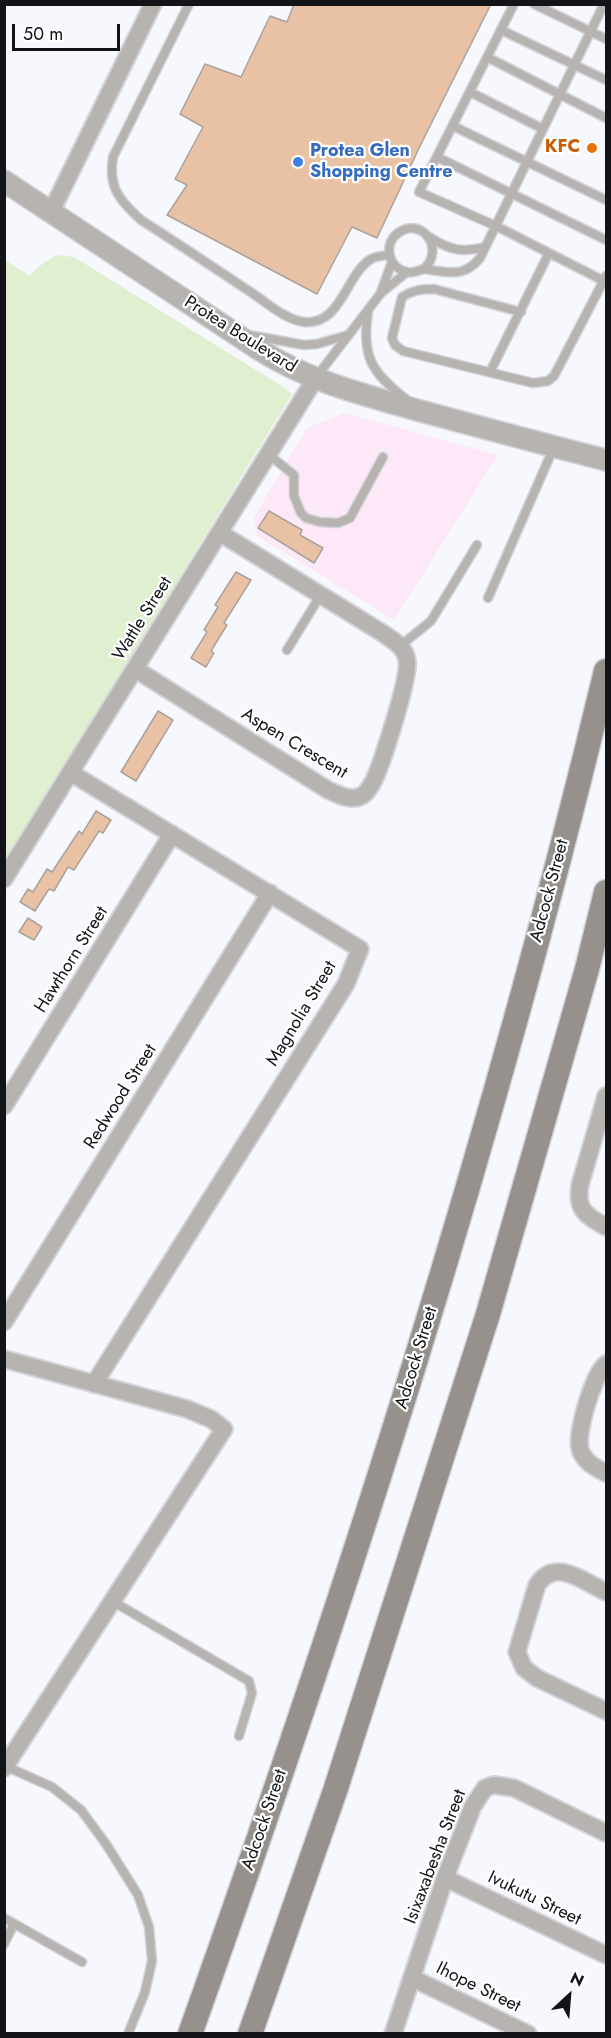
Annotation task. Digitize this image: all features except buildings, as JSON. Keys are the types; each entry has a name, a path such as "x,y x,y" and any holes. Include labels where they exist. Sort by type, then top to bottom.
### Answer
{"main road":[{"name":"Adcock Street","path":"190,2034 289,1752 432,1309 504,1064 606,671"},
{"path":"250,2034 335,1791 488,1314 587,969 606,892"}],"street":[{"path":"52,210 153,4"},
{"name":"Protea Boulevard","path":"4,181 52,210 277,361 315,379 422,411 606,460"},
{"name":"Wattle Street","path":"4,879 315,379"},
{"path":"220,532 384,634 399,646"},
{"name":"Aspen Crescent","path":"135,669 328,790 343,797 352,798 361,796 369,789 378,771 408,669 407,659 399,646"},
{"name":"Magnolia Street","path":"71,772 360,949 352,972 94,1384"},
{"name":"Hawthorn Street","path":"4,1106 172,834"},
{"name":"Redwood Street","path":"4,1322 270,893"},
{"path":"606,1095 578,1198 581,1208 588,1216 606,1227"},
{"path":"4,1359 201,1414 224,1429 5,1767"},
{"path":"606,1364 593,1388 579,1441 580,1451 586,1460 606,1473"},
{"path":"606,1592 560,1570 549,1571 543,1575 537,1585 517,1652 524,1668 537,1678 606,1711"},
{"name":"Isixaxabesha Street","path":"393,2034 445,1878 473,1806 485,1788 494,1785 514,1788 606,1833"},
{"name":"Ivukutu Street","path":"445,1878 606,1955"},
{"name":"Ihope Street","path":"412,1978 528,2034"}],"lane":[{"path":"189,4 113,157 111,169 114,190 125,205 141,220 270,305 292,319 303,322 314,322 331,312 367,262 373,258 390,258"},
{"path":"514,4 419,192 605,279 554,376 548,381 533,383 403,351 392,338 402,297 409,292 421,289 434,289 521,312"},
{"path":"534,4 606,39"},
{"path":"424,269 465,272 472,268 512,193 604,4"},
{"path":"501,30 606,80"},
{"path":"488,57 606,118"},
{"path":"470,92 543,129"},
{"path":"453,126 606,200"},
{"path":"437,157 606,240"},
{"path":"381,293 390,258 391,241 401,230 416,229 440,243 465,252 485,247"},
{"path":"390,258 396,268 406,272 417,272 424,269 433,257 432,243 428,236"},
{"path":"490,372 549,253"},
{"path":"315,379 381,293 406,272"},
{"path":"368,309 365,331 369,362 386,383 422,411"},
{"path":"231,331 304,345 317,344 349,335"},
{"path":"488,598 554,446"},
{"path":"268,454 294,475 296,479 294,496 301,513 306,518 338,523 350,518 383,457"},
{"path":"399,646 430,621 477,545"},
{"path":"287,650 320,596"},
{"path":"112,1601 249,1681 252,1693 239,1736"},
{"path":"5,1767 52,1787 81,1810 106,1844 138,1895 149,1927 152,1961 145,1992 128,2034"},
{"path":"4,1918 82,1962"},
{"path":"4,1944 14,1924"}],"shaded area":[{"path":"345,413 498,455 394,620 257,536 254,517 307,428"}],"green space":[{"path":"56,255 74,257 292,394 5,862 5,260 30,276 38,267"}],"place":[{"name":"KFC","path":"592,148"},
{"name":"Protea Glen Shopping Centre","path":"298,162"}]}
